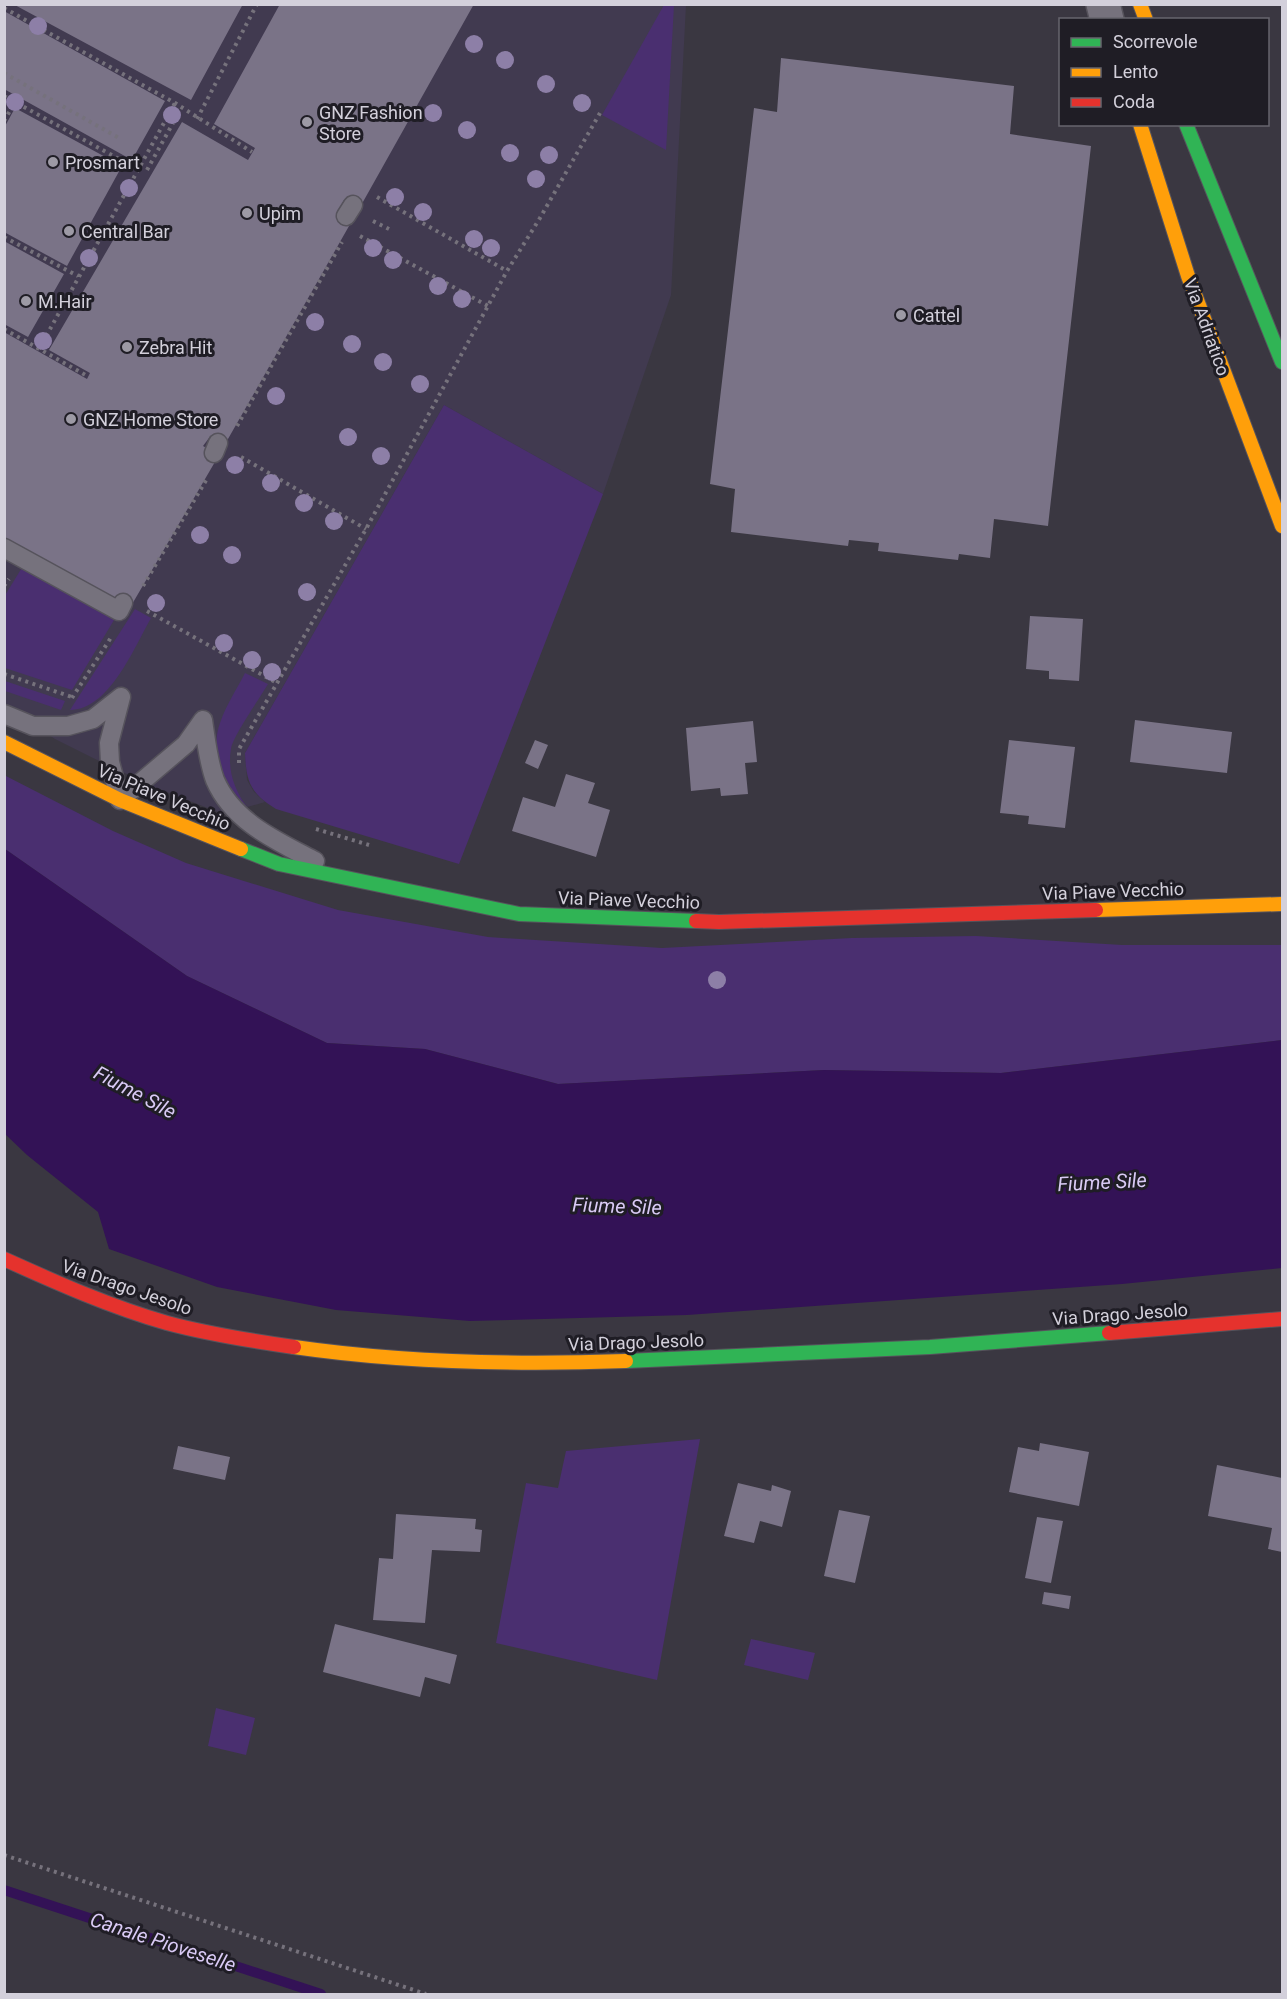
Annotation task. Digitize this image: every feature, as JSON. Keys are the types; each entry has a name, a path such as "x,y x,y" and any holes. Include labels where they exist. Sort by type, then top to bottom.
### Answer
{"street":[{"name":"Via Adriatico","path":"1141,126 1188,276 1282,526"},
{"path":"1187,126 1282,362"},
{"name":"Via Piave Vecchio","path":"4,742 120,800 279,864 519,914 707,921 1282,904"},
{"name":"Via Drago Jesolo","path":"4,1259 73,1290 167,1323 258,1342 342,1354 428,1360 542,1364 754,1356 930,1347 1282,1320"}],"lane":[{"path":"4,548 119,611 123,603"},
{"path":"4,714 33,726 68,726 93,719 121,697 109,743 110,762 120,800 186,744 203,720 209,759 225,797 262,833 348,878"}],"path":[{"path":"198,118 257,4"},
{"path":"4,8 175,103 252,152"},
{"path":"4,72 119,138"},
{"path":"4,96 139,170"},
{"path":"4,121 15,102"},
{"path":"39,349 175,103"},
{"path":"239,767 239,749 366,529 507,271 600,113"},
{"path":"147,170 173,123"},
{"path":"370,194 507,271"},
{"path":"360,235 488,306"},
{"path":"4,237 78,276"},
{"path":"4,329 89,377"},
{"path":"235,453 366,529"},
{"path":"142,608 277,683"},
{"path":"4,674 73,697"},
{"path":"306,826 374,847"},
{"path":"4,1855 426,1995"}],"shaded area":[{"path":"4,5 686,5 671,295 603,494 444,405 245,753 247,780 254,792 265,802 223,814 154,787 93,758 55,739 5,706"},
{"path":"664,5 674,5 666,150 602,115"},
{"path":"444,405 603,494 459,864 276,809 255,792 249,780 245,753"},
{"path":"23,566 117,615 72,690 5,668 4,597"},
{"path":"135,609 151,618 119,675 97,700 84,707 70,710"},
{"path":"245,673 268,684 241,726 231,749 230,765 233,780 247,807 226,779 216,746 222,716"},
{"path":"5,681 65,701 61,710 5,691"},
{"path":"4,775 113,831 186,863 338,910 488,937 662,948 852,938 976,936 1122,945 1282,945 1282,1040 1001,1073 824,1070 558,1084 425,1049 327,1043 187,976 5,849"},
{"path":"700,1439 657,1680 496,1643 526,1483 558,1488 566,1451"},
{"path":"751,1639 815,1653 808,1680 744,1665"},
{"path":"216,1708 255,1718 246,1755 208,1746"}],"water":[{"name":"Fiume Sile","path":"5,849 187,976 327,1043 425,1049 558,1084 824,1070 1001,1073 1282,1040 1282,1268 1122,1284 687,1315 470,1321 336,1310 217,1287 109,1249 98,1212 27,1155 5,1134"}],"building":[{"path":"13,4 243,4 191,100"},
{"path":"280,4 474,4 359,209 344,200 338,211 353,219 224,446 209,438 203,446 219,455 131,606 72,581 4,542 4,332 87,379 90,373 49,350 182,122 248,160 255,148 214,124"},
{"path":"4,11 165,101 132,160 4,89"},
{"name":"Cattel","path":"781,58 1014,86 1010,134 1091,146 1048,526 994,519 990,558 959,554 958,560 878,551 879,543 849,540 848,546 731,532 735,489 710,484 754,108 777,112"},
{"path":"15,108 122,166 67,266 4,232 4,128"},
{"path":"4,241 64,274 28,337 4,324"},
{"path":"1030,616 1083,619 1079,681 1049,679 1049,671 1026,669"},
{"path":"1135,720 1232,732 1227,773 1130,762"},
{"path":"753,721 757,762 745,763 748,794 721,796 720,788 691,791 686,728"},
{"path":"535,740 548,745 538,769 525,763"},
{"path":"1009,740 1075,747 1065,828 1028,824 1029,816 1000,813"},
{"path":"566,774 595,783 588,803 610,810 596,857 512,831 523,797 555,807"},
{"path":"1040,1443 1089,1452 1079,1506 1009,1492 1018,1447 1039,1451"},
{"path":"178,1446 230,1457 225,1480 173,1469"},
{"path":"1217,1465 1282,1478 1282,1552 1268,1549 1272,1528 1208,1516"},
{"path":"738,1483 771,1491 772,1485 791,1491 782,1527 760,1521 754,1543 724,1536"},
{"path":"839,1510 870,1516 855,1583 824,1576"},
{"path":"396,1514 476,1519 475,1529 482,1530 480,1552 432,1550 425,1623 373,1620 379,1558 393,1559"},
{"path":"1037,1517 1063,1521 1051,1583 1025,1578"},
{"path":"1044,1592 1071,1596 1069,1609 1042,1604"},
{"path":"335,1624 457,1655 450,1684 425,1677 420,1697 323,1672"}],"waterway":[{"name":"Canale Pioveselle","path":"4,1890 321,1994"}],"traffic: fast":[{"path":"1187,126 1282,362"},
{"path":"241,849 279,864 519,914 696,921"},
{"path":"626,1361 930,1347 1109,1333"}],"traffic: slow":[{"path":"1140,4 1145,18"},
{"path":"1141,126 1188,276 1282,526"},
{"path":"4,742 120,800 241,849"},
{"path":"1096,910 1282,904"},
{"path":"294,1347 460,1362 626,1361"}],"traffic: jam":[{"path":"696,921 1096,910"},
{"path":"4,1259 64,1286 146,1317 198,1331 294,1347"},
{"path":"1109,1333 1282,1319"}],"place":[{"name":"GNZ Fashion Store","path":"307,122"},
{"name":"Prosmart","path":"53,162"},
{"name":"Upim","path":"247,213"},
{"name":"Central Bar","path":"69,231"},
{"name":"M.Hair","path":"26,301"},
{"name":"Cattel","path":"901,315"},
{"name":"Zebra Hit","path":"127,347"},
{"name":"GNZ Home Store","path":"71,419"}]}
